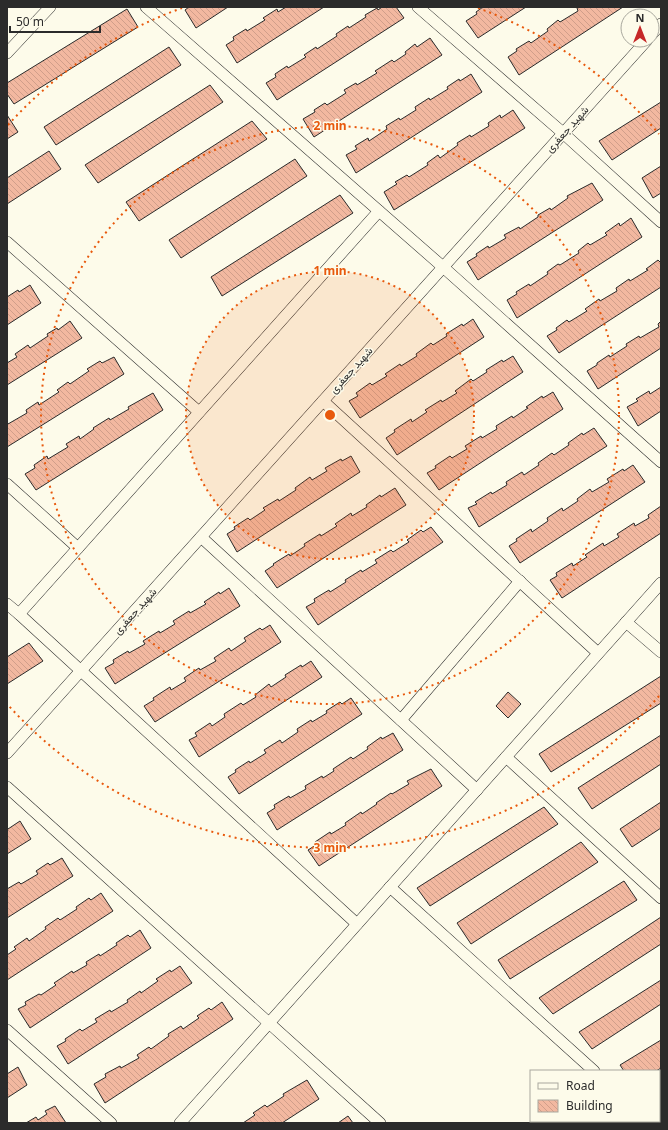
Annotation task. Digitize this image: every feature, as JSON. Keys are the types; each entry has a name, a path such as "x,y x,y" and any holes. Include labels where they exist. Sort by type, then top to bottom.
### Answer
{"street":[{"path":"7,53 50,7"},
{"path":"146,7 443,267 661,462"},
{"path":"418,7 563,133 661,222"},
{"name":"شهید جعفری","path":"7,753 640,48"},
{"path":"19,614 379,211"},
{"path":"7,242 199,412"},
{"path":"323,401 598,653"},
{"path":"7,484 78,548"},
{"path":"201,537 477,790"},
{"path":"401,720 520,581"},
{"path":"180,1123 661,583"},
{"path":"7,604 357,924"},
{"path":"626,622 661,652"},
{"path":"506,757 661,898"},
{"path":"7,787 380,1123"},
{"path":"390,888 593,1070"},
{"path":"7,1030 110,1123"}],"building":[{"path":"189,7 228,7 196,28 185,10"},
{"path":"286,7 324,7 237,63 226,45 234,40 233,37 246,29 247,31 265,20 263,18 277,9 278,12"},
{"path":"382,7 396,7 404,18 277,100 266,83 276,77 275,74 287,66 288,68 306,57 304,55 316,47 317,49 337,36 336,34 348,26 349,28 366,17 365,15 377,8 378,10"},
{"path":"483,7 526,7 478,38 466,21 477,14 476,12"},
{"path":"623,7 519,75 508,57 517,51 516,49 529,41 531,43 548,31 547,29 558,20 560,22 578,11 577,8"},
{"path":"127,9 138,27 14,104 7,94 7,83"},
{"path":"430,38 442,55 314,137 303,119 315,112 314,110 325,103 327,105 346,93 344,90 356,83 357,85 377,73 375,71 392,60 394,62 406,54 405,52 415,44 417,47"},
{"path":"169,47 181,65 56,145 44,127"},
{"path":"471,74 482,92 356,173 346,155 357,149 355,146 368,138 369,141 387,129 386,126 399,118 400,120 416,110 415,107 448,89 447,87 459,79 460,81"},
{"path":"210,85 223,102 98,183 85,165"},
{"path":"661,102 661,128 612,160 599,141"},
{"path":"513,110 525,128 394,210 384,192 397,184 395,182 407,175 409,177 428,165 427,163 438,155 440,158 458,145 457,143 470,135 471,137 489,126 488,123 500,115 501,118"},
{"path":"7,115 18,132 7,139"},
{"path":"252,121 267,139 139,221 126,202"},
{"path":"49,151 61,169 7,204 7,178"},
{"path":"295,159 307,176 181,258 169,240"},
{"path":"661,166 661,193 653,198 642,178"},
{"path":"592,183 603,200 478,280 467,262 477,256 476,254 488,246 489,248 506,238 504,235 519,227 520,229 538,217 538,215 550,208 551,210 568,198 567,196"},
{"path":"340,195 353,213 222,296 211,277"},
{"path":"631,218 642,237 517,318 507,300 517,294 516,292 529,284 530,286 548,274 547,272 558,264 560,265 579,253 578,251 588,243 590,245 607,235 605,233 619,223 620,226"},
{"path":"658,260 660,262 661,261 661,287 559,353 547,336 557,330 556,328 567,320 569,322 587,311 585,309 599,299 600,301 617,291 616,288 629,279 630,281 648,270 646,269"},
{"path":"30,285 41,303 7,325 7,297"},
{"path":"473,319 484,337 360,418 349,401 358,396 356,393 370,383 372,385 387,376 385,374 400,364 401,366 417,356 416,354 431,343 433,345 447,336 446,334 462,324 463,326"},
{"path":"70,321 82,338 7,385 7,363 17,357 15,354 28,345 30,348 48,336 47,334 57,328 58,330"},
{"path":"661,321 661,348 598,389 587,371 609,355 610,357 627,346 626,344 639,336 640,338 659,327 658,324"},
{"path":"513,356 523,372 397,455 386,438 395,432 394,430 411,419 412,422 427,412 425,410 441,400 442,402 457,393 455,391 471,379 473,381 487,372 486,370 502,360 503,362"},
{"path":"114,357 124,374 7,447 7,421 8,424 27,413 26,410 38,402 39,405 59,392 57,390 68,382 70,384 89,371 87,369 100,361 102,363"},
{"path":"661,387 661,411 638,426 627,407 638,401 636,399 649,391 650,394"},
{"path":"553,392 563,409 439,490 427,473 436,468 435,466 450,456 452,458 467,449 465,446 481,436 482,438 497,429 496,426 512,416 513,418 542,396 543,398"},
{"path":"153,393 163,410 36,490 25,474 35,468 34,465 47,456 48,459 68,447 66,444 79,436 80,439 94,429 93,428 109,418 110,420 129,409 128,407"},
{"path":"594,428 607,446 479,527 468,508 477,504 475,502 491,492 492,494 507,485 506,482 522,472 524,475 539,465 538,463 552,453 554,455 569,445 568,443 582,433 583,435"},
{"path":"351,456 360,472 237,552 227,534 235,529 234,527 248,518 250,520 265,510 263,508 278,499 279,501 296,490 295,488 310,477 312,480 327,471 325,468 341,459 342,461"},
{"path":"633,465 645,482 520,563 509,546 517,541 516,539 531,529 532,532 548,521 547,518 562,508 563,511 578,501 577,499 590,489 592,492 609,482 607,479 623,469 624,471"},
{"path":"395,488 406,505 277,588 265,571 274,565 273,564 289,554 290,556 305,546 304,544 337,526 335,524 351,513 352,516 367,507 366,505 380,495 381,497"},
{"path":"661,506 661,533 562,598 550,580 557,576 556,573 572,563 573,566 587,557 585,555 603,543 604,546 619,537 617,534 634,523 635,526 649,518 648,515"},
{"path":"431,527 443,542 318,625 306,607 315,602 314,599 329,590 330,592 361,570 362,572 377,563 375,560 391,550 393,552 409,542 407,540 421,530 423,532"},
{"path":"229,588 240,606 115,684 105,668 114,663 113,660 128,651 129,653 145,644 143,641 159,631 160,633 175,624 173,621 189,611 190,613 206,604 204,602 219,592 220,594"},
{"path":"270,625 281,642 155,722 144,706 154,700 153,698 170,687 171,690 186,681 184,678 199,668 200,670 216,661 214,658 229,648 231,651 246,641 244,638 260,628 262,630"},
{"path":"29,643 43,661 7,684 7,657"},
{"path":"311,661 322,677 199,757 189,740 197,736 195,733 210,723 212,726 225,717 224,714 241,703 243,705 256,697 255,695 269,684 271,687 286,677 285,675 301,665 302,667"},
{"path":"661,676 661,703 551,772 539,754"},
{"path":"508,692 521,704 508,718 496,706"},
{"path":"351,698 362,714 239,794 228,777 236,772 235,770 266,753 264,750 280,740 282,743 298,732 297,729 311,720 312,722 327,713 326,711 340,702 342,704"},
{"path":"393,733 403,750 277,830 267,813 275,808 274,805 289,796 290,798 306,789 305,786 322,776 323,778 351,757 353,759 368,749 367,747 381,737 382,739"},
{"path":"661,735 661,764 592,809 578,788"},
{"path":"431,769 442,786 319,866 308,850 316,845 315,842 330,832 331,834 346,825 345,823 361,812 362,814 391,793 392,794 409,784 407,781"},
{"path":"661,802 661,828 632,847 620,829"},
{"path":"544,807 558,824 430,906 417,888"},
{"path":"20,821 31,839 7,854 7,827 8,829"},
{"path":"581,842 598,862 471,944 457,923"},
{"path":"62,858 73,876 7,918 7,889 19,882 21,884 38,874 36,871 48,863 50,865"},
{"path":"624,881 637,900 510,979 498,960"},
{"path":"101,893 113,911 7,980 7,955 16,949 14,947 27,938 29,941 58,918 60,920 77,909 76,907 89,898 91,900"},
{"path":"661,917 661,944 553,1014 539,998"},
{"path":"140,930 151,948 30,1028 18,1009 26,1005 25,1002 39,994 41,995 56,985 54,983 72,971 73,973 87,965 86,962 99,954 100,956 117,945 116,943 128,935 130,937"},
{"path":"180,966 192,983 68,1064 57,1046 66,1041 65,1039 80,1029 82,1031 97,1022 95,1019 128,1002 127,1000 140,991 141,993 158,981 156,979 170,970 171,972"},
{"path":"661,980 661,1004 592,1049 579,1032"},
{"path":"222,1002 233,1019 105,1103 94,1084 106,1077 105,1074 120,1066 121,1068 139,1058 137,1055 149,1047 151,1049 169,1036 168,1034 181,1026 183,1029 199,1018 197,1016 209,1008 211,1010"},
{"path":"661,1040 661,1068 658,1070 623,1070 620,1065"},
{"path":"18,1067 27,1085 7,1098 7,1074"},
{"path":"307,1080 319,1099 282,1123 243,1123 255,1115 253,1113 265,1105 267,1107 284,1096 283,1094"},
{"path":"55,1106 66,1123 26,1123 36,1117 38,1120 47,1114 45,1111"},
{"path":"348,1116 353,1123 338,1123"}]}
